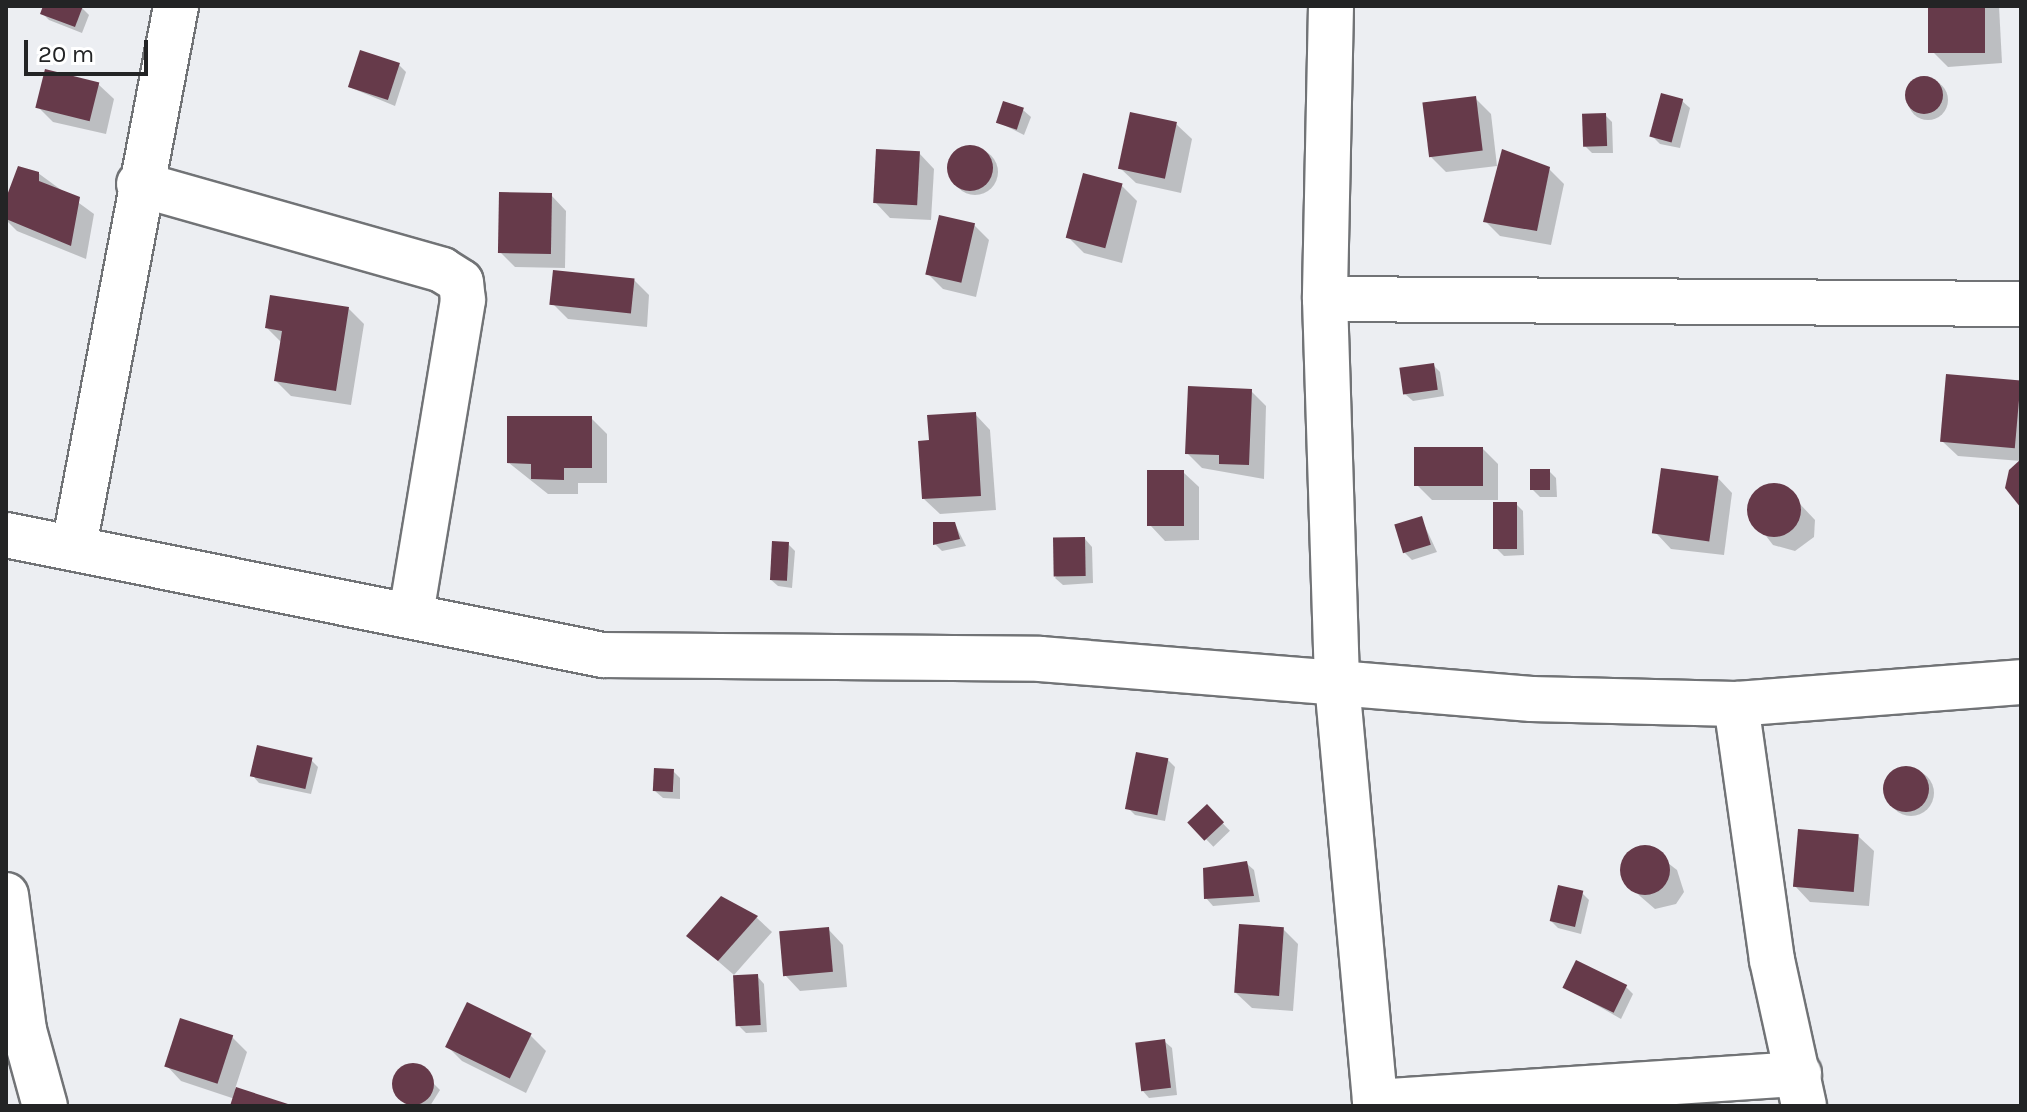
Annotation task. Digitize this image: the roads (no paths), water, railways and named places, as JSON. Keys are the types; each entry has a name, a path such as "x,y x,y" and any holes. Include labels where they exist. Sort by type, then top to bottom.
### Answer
{"street":[{"path":"74,546 139,184 176,6"},
{"path":"1331,6 1325,299 1337,683 1376,1104 1801,1090 1772,960 1736,704"},
{"path":"139,184 442,270 461,282 463,300 411,613"},
{"path":"1325,299 2021,304"},
{"path":"6,535 638,658 1040,659 1531,699 1736,704 2021,682"},
{"path":"6,895 24,1030 45,1106"}]}
